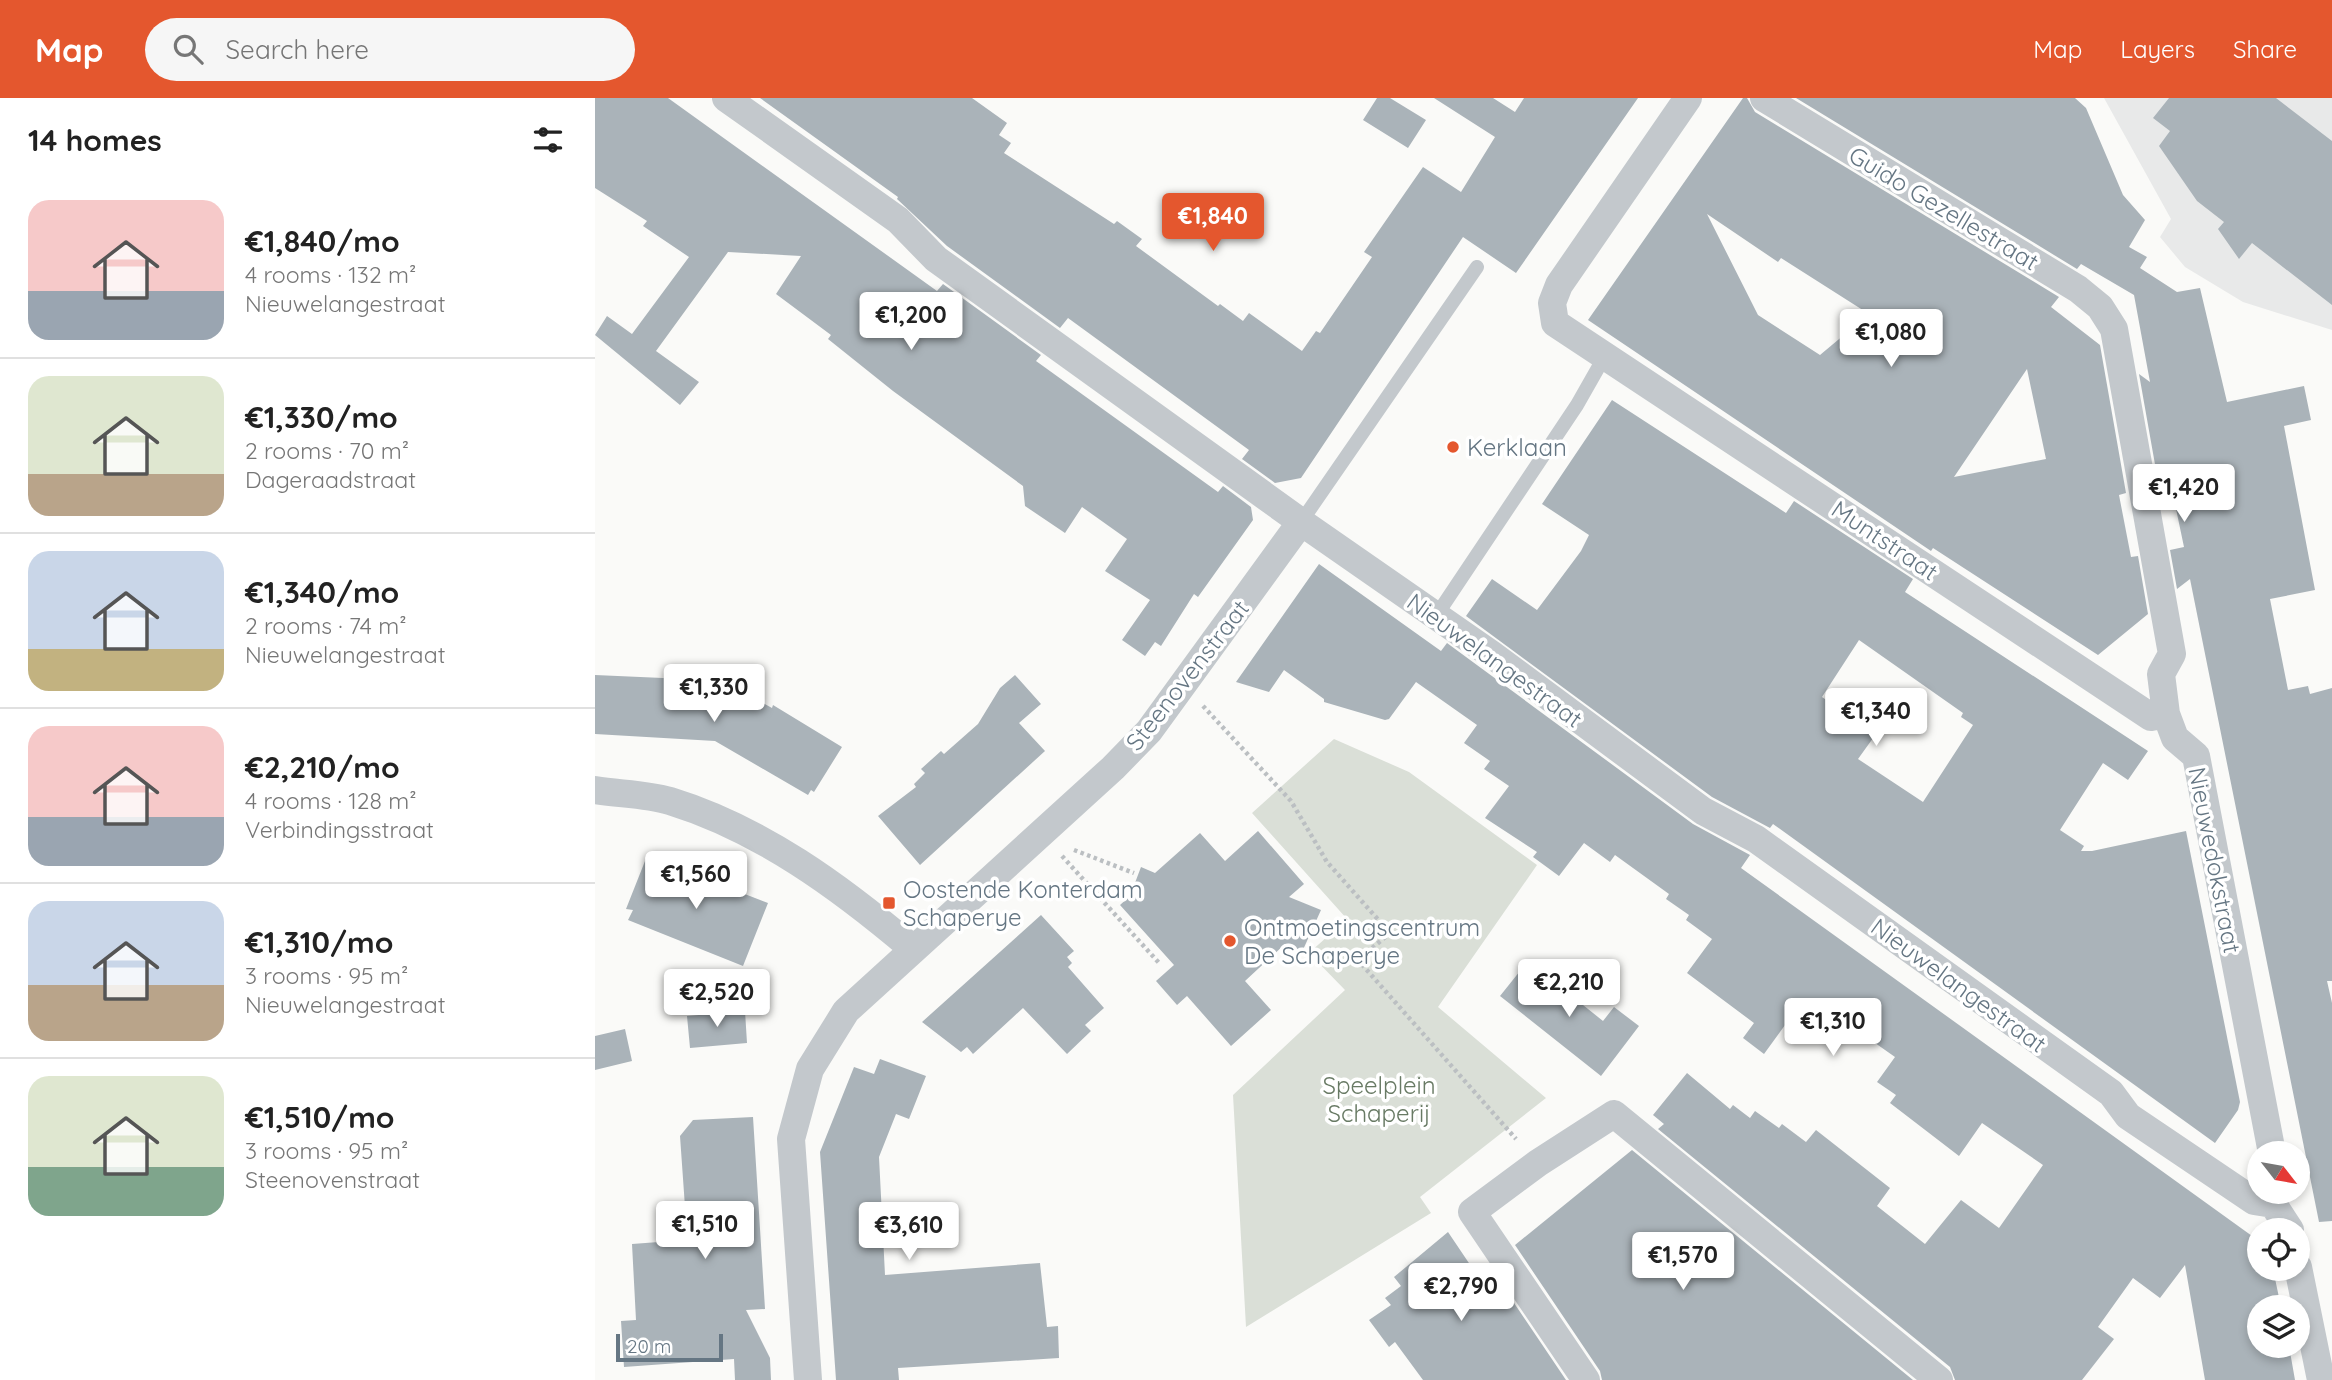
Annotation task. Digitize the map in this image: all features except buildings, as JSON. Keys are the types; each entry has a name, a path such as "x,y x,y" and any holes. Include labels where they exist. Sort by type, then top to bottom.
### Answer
{"street":[{"name":"Nieuwelangestraat","path":"726,98 898,220 936,259 1436,616 1703,811 1756,839 2111,1093 2128,1116 2247,1197"},
{"path":"1606,354 1555,323 1552,303 1559,285 1688,98"},
{"name":"Guido Gezellestraat","path":"1764,98 2078,289 2100,307 2114,329"},
{"name":"Nieuwedokstraat","path":"2114,329 2172,654 2161,674 2166,714 2175,738 2196,756 2270,1141"},
{"name":"Muntstraat","path":"1606,354 2151,717 2166,714"},
{"name":"Steenovenstraat","path":"808,1380 791,1139 810,1069 846,1011 912,948 1113,768 1149,731 1301,522"},
{"path":"595,790 668,800 740,828 816,873 912,948"},
{"path":"1586,1380 1472,1212 1538,1163 1614,1114 1939,1380"},
{"path":"2301,1281 2321,1380"}],"lane":[{"path":"1301,522 1477,267"},
{"path":"1436,616 1577,405 1606,354"}],"path":[{"path":"1179,690 1210,710 1291,801 1328,862 1390,933 1358,960 1538,1163"},
{"path":"1041,833 1160,964"},
{"path":"1064,859 1076,848 1134,873"}],"shaded area":[{"path":"2104,98 2332,98 2332,330 2243,302 2185,267 2160,237 2171,219"}],"green space":[{"name":"Speelplein Schaperij","path":"1334,739 1409,772 1537,865 1438,1007 1546,1098 1420,1197 1431,1213 1246,1327 1233,1095 1345,990 1309,953 1347,919 1252,813"}],"place":[{"name":"Kerklaan","path":"1453,447"},
{"name":"Oostende Konterdam Schaperye","path":"889,903"},
{"name":"Ontmoetingscentrum De Schaperye","path":"1230,941"}]}
